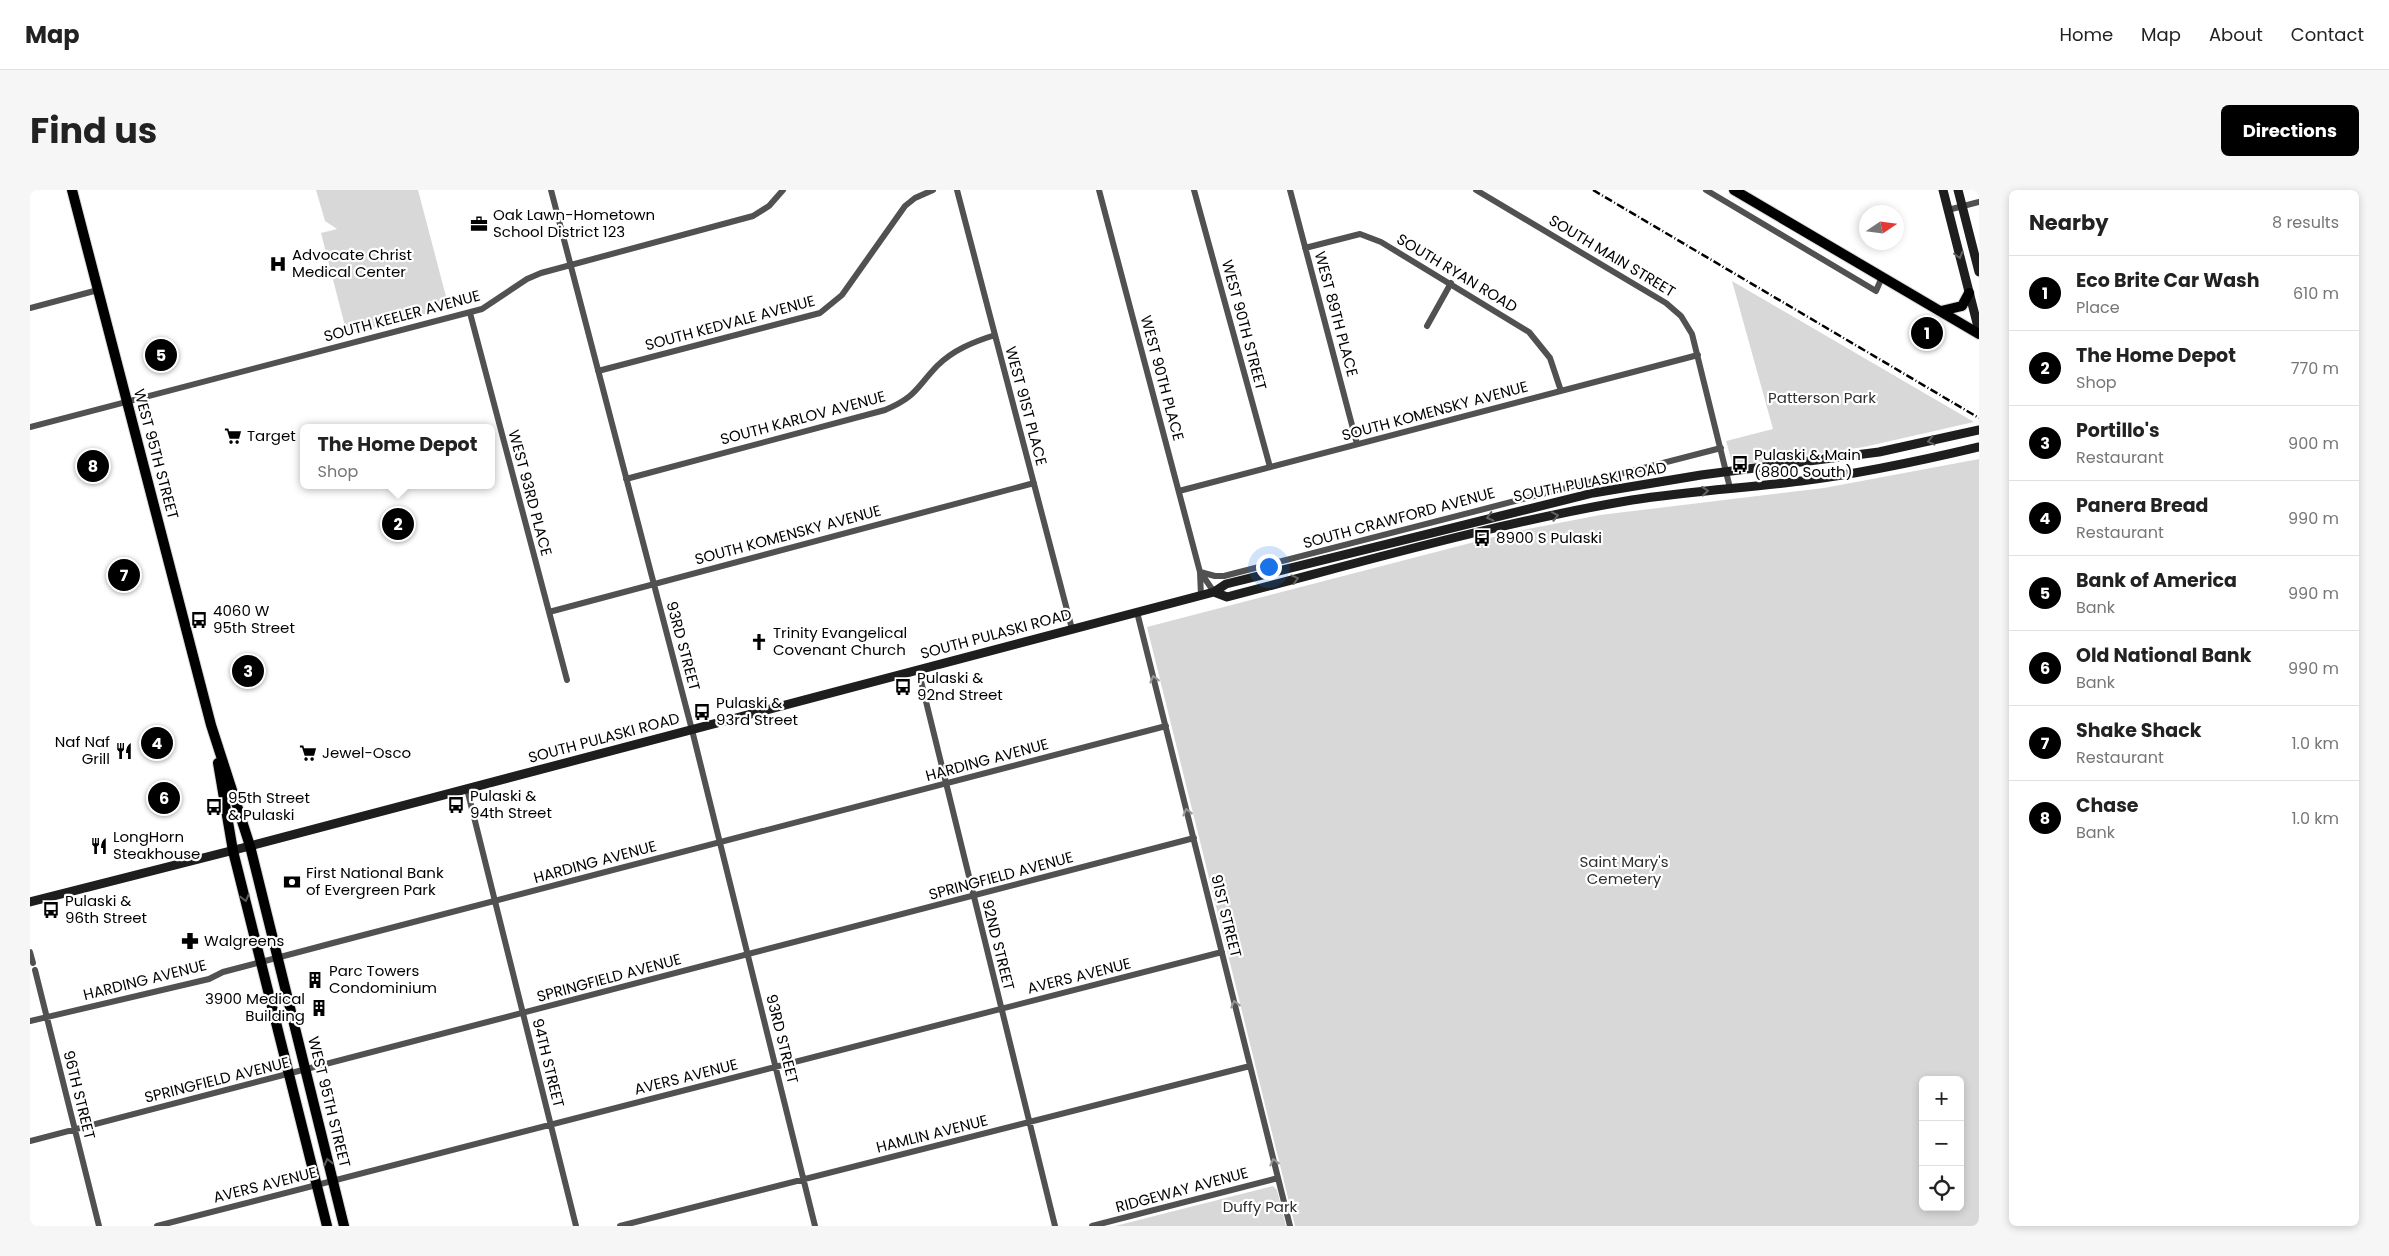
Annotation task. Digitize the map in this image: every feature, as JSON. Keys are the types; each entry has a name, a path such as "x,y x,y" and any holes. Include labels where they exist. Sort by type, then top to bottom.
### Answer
{"main road":[{"name":"WEST 95TH STREET","path":"72,190 211,725 250,846 344,1226"},
{"path":"1734,190 1979,332"},
{"path":"1942,190 1979,332"},
{"path":"1958,190 1979,272"},
{"path":"1940,311 1962,306 1969,293"},
{"name":"SOUTH PULASKI ROAD","path":"30,902 1200,596 1214,592 1226,584 1546,503 1646,483 1879,452 1979,430"},
{"name":"SOUTH PULASKI ROAD","path":"1214,592 1228,597 1500,526 1631,500 1855,474 1977,448"},
{"name":"WEST 95TH STREET","path":"211,725 233,850 327,1226"}],"street":[{"name":"93RD STREET","path":"551,190 692,730 815,1226"},
{"name":"SOUTH KEELER AVENUE","path":"30,428 470,313 490,305 534,276 753,216 769,206 783,190"},
{"name":"SOUTH KEDVALE AVENUE","path":"598,371 820,313 842,295 905,206 915,198 933,190"},
{"name":"WEST 91ST PLACE","path":"957,190 1072,629"},
{"name":"WEST 90TH PLACE","path":"1099,190 1200,572 1200,596"},
{"name":"WEST 90TH STREET","path":"1194,190 1270,467"},
{"name":"WEST 89TH PLACE","path":"1290,190 1357,444"},
{"name":"SOUTH MAIN STREET","path":"1476,190 1674,308 1687,324 1698,355 1730,488"},
{"path":"1706,190 1876,291 1882,277"},
{"path":"1948,210 1979,202"},
{"name":"SOUTH RYAN ROAD","path":"1305,248 1352,236 1366,235 1520,325 1536,338 1550,358 1561,391"},
{"path":"1427,326 1451,283"},
{"path":"30,308 98,290"},
{"name":"WEST 93RD PLACE","path":"470,313 567,680"},
{"name":"SOUTH KARLOV AVENUE","path":"626,479 885,410 902,403 916,392 937,366 952,354 972,342 995,335"},
{"name":"SOUTH KOMENSKY AVENUE","path":"1179,490 1698,355"},
{"name":"SOUTH CRAWFORD AVENUE","path":"1200,572 1224,576 1721,448"},
{"name":"SOUTH KOMENSKY AVENUE","path":"549,612 1034,483"},
{"name":"WEST 90TH PLACE","path":"1200,572 1214,592"},
{"name":"91ST STREET","path":"1138,612 1290,1226"},
{"name":"92ND STREET","path":"918,669 1055,1226"},
{"name":"HARDING AVENUE","path":"30,1021 209,979 261,962 1166,726"},
{"name":"94TH STREET","path":"467,789 576,1226"},
{"name":"SPRINGFIELD AVENUE","path":"30,1141 1194,838"},
{"name":"96TH STREET","path":"30,952 99,1226"},
{"name":"AVERS AVENUE","path":"157,1226 1222,952"},
{"name":"HAMLIN AVENUE","path":"620,1226 1250,1066"},
{"name":"RIDGEWAY AVENUE","path":"1092,1226 1278,1178"}],"green space":[{"path":"316,190 418,190 449,308 347,334 321,233 337,229 325,221"},
{"name":"Patterson Park","path":"1732,281 1974,422 1864,447 1733,466 1726,441 1773,429"},
{"name":"Saint Mary's Cemetery","path":"1979,459 1979,1226 1295,1226 1147,627 1513,532 1600,515 1824,488"},
{"name":"Duffy Park","path":"1273,1186 1277,1190 1286,1226 1115,1226"}],"railway":[{"path":"1593,190 1979,418"}],"place":[{"name":"Oak Lawn-Hometown School District 123","path":"479,224"},
{"name":"Advocate Christ Medical Center","path":"278,264"},
{"name":"Eco Brite Car Wash","path":"1927,333"},
{"name":"Bank of America","path":"161,355"},
{"name":"Target","path":"233,436"},
{"name":"Pulaski & Main (8800 South)","path":"1740,464"},
{"name":"Chase","path":"93,466"},
{"name":"The Home Depot","path":"398,524"},
{"name":"8900 S Pulaski","path":"1482,538"},
{"name":"Shake Shack","path":"124,575"},
{"name":"4060 W 95th Street","path":"199,620"},
{"name":"Trinity Evangelical Covenant Church","path":"759,642"},
{"name":"Portillo's","path":"248,671"},
{"name":"Pulaski & 92nd Street","path":"903,687"},
{"name":"Pulaski & 93rd Street","path":"702,712"},
{"name":"Panera Bread","path":"157,743"},
{"name":"Naf Naf Grill","path":"124,751"},
{"name":"Jewel-Osco","path":"308,753"},
{"name":"Old National Bank","path":"164,798"},
{"name":"Pulaski & 94th Street","path":"456,805"},
{"name":"95th Street & Pulaski","path":"214,807"},
{"name":"LongHorn Steakhouse","path":"99,846"},
{"name":"First National Bank of Evergreen Park","path":"292,882"},
{"name":"Pulaski & 96th Street","path":"51,910"},
{"name":"Walgreens","path":"190,941"},
{"name":"Parc Towers Condominium","path":"315,980"},
{"name":"3900 Medical Building","path":"319,1008"}]}
